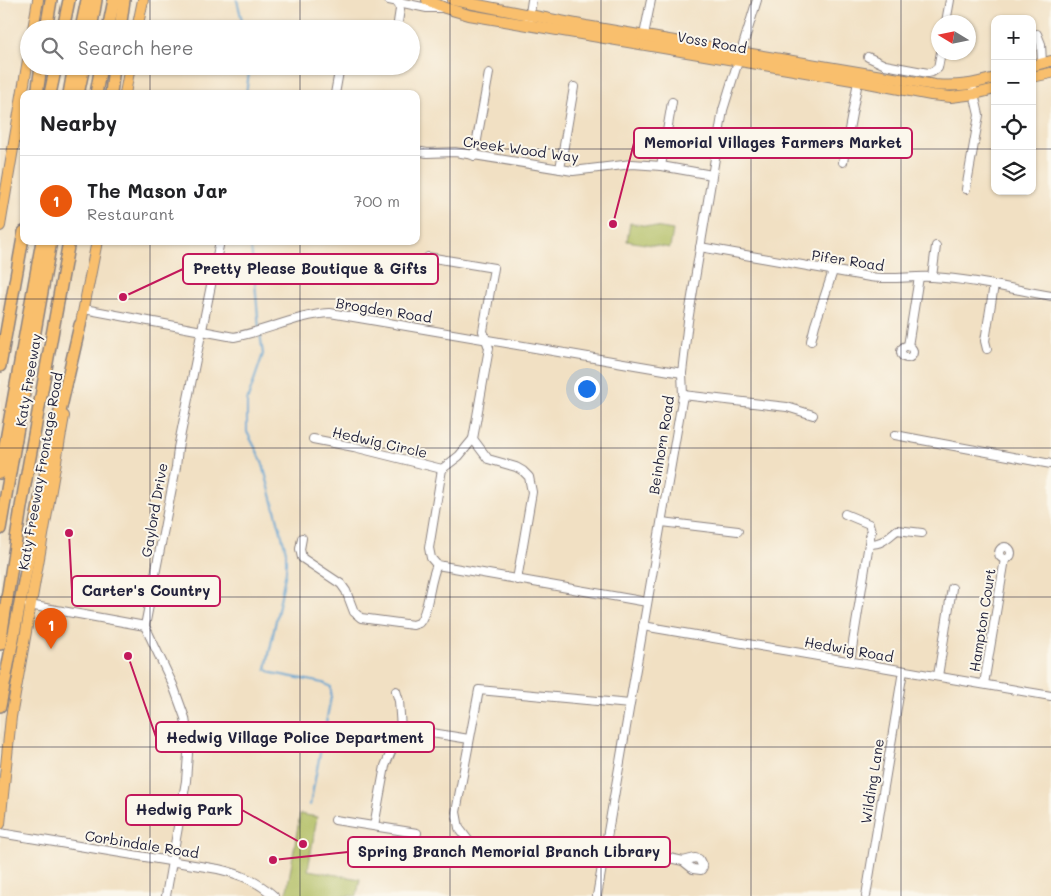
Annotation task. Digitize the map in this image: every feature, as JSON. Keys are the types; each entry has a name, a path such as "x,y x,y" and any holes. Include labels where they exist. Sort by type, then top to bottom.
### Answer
{"highway":[{"path":"48,20 51,0"},
{"path":"65,20 69,0"},
{"path":"83,20 87,0"},
{"path":"93,20 96,0"},
{"path":"110,20 114,0"},
{"path":"121,20 124,0"},
{"path":"38,90 40,75"},
{"path":"51,90 54,75"},
{"path":"70,90 72,75"},
{"path":"79,90 82,75"},
{"path":"97,90 99,75"},
{"path":"111,90 113,75"},
{"path":"0,366 22,245"},
{"path":"0,472 41,245"},
{"path":"0,529 50,245"},
{"name":"Katy Freeway","path":"0,644 21,507 68,245"},
{"path":"0,323 11,302"},
{"path":"0,706 36,520 80,325"}],"main road":[{"path":"139,20 143,0"},
{"name":"Voss Road","path":"427,0 469,15 529,20"},
{"name":"Voss Road","path":"453,0 529,20 859,76 931,95 951,97 974,90 991,80"},
{"path":"34,20 37,2"},
{"path":"1036,76 1051,73"},
{"path":"23,90 25,75"},
{"path":"126,90 128,75"},
{"name":"Voss Road","path":"974,90 991,89"},
{"path":"0,226 20,107"},
{"name":"Katy Freeway Frontage Road","path":"0,824 10,722 29,606 96,245"}],"street":[{"path":"389,0 427,8 445,8"},
{"path":"529,20 532,0"},
{"path":"643,40 651,0"},
{"name":"Beinhorn Road","path":"597,896 683,395 682,373 700,247 723,110 757,0"},
{"path":"947,15 950,0"},
{"path":"398,20 399,1"},
{"path":"1037,34 1041,44 1042,63"},
{"path":"868,57 886,65 924,72 932,72 938,68 940,60"},
{"path":"474,156 489,73"},
{"path":"336,90 338,75"},
{"path":"843,162 859,76"},
{"path":"560,169 574,87"},
{"path":"966,189 979,115 974,90"},
{"path":"661,166 672,102"},
{"name":"Creek Wood Way","path":"420,152 456,152 573,171 632,164 661,166 712,175"},
{"name":"Gaylord Drive","path":"145,626 178,448 219,245"},
{"path":"932,277 936,246"},
{"name":"Pifer Road","path":"700,247 888,279 932,277 962,280 1051,296"},
{"path":"428,258 494,268 483,331 489,348 473,439 488,459 516,467 529,477 532,492 517,580"},
{"path":"811,341 833,271"},
{"path":"908,346 919,277"},
{"path":"987,349 985,341 994,286"},
{"name":"Brogden Road","path":"84,310 234,337 252,334 312,314 330,313 682,373"},
{"path":"683,395 788,407 813,415"},
{"path":"895,436 1051,464"},
{"name":"Hedwig Circle","path":"312,439 354,446 442,469"},
{"name":"Hedwig Circle","path":"437,565 430,558 429,548 442,469 459,456 473,439"},
{"path":"845,514 869,524 871,531 850,662"},
{"path":"662,522 738,531"},
{"path":"869,544 878,544 885,541 897,530 904,529 922,533"},
{"path":"302,538 300,549 302,558 335,578 346,591 354,612 364,619 413,625 419,623 424,615 432,575 437,565 647,602"},
{"name":"Hampton Court","path":"984,684 1005,559"},
{"path":"938,676 952,588"},
{"path":"29,606 145,626 173,686 185,718 187,733 186,781 166,896"},
{"name":"Hedwig Road","path":"643,626 1051,696"},
{"name":"Wilding Lane","path":"866,896 903,671"},
{"path":"480,856 459,828 456,812 478,690 630,704"},
{"path":"374,826 385,766 401,728 399,701 396,691"},
{"path":"401,728 469,739"},
{"path":"335,820 417,833"},
{"name":"Corbindale Road","path":"0,833 237,874 253,881 274,896"},
{"path":"606,844 683,861"}],"green space":[{"path":"630,223 673,230 670,248 627,241"},
{"path":"300,814 317,817 308,870 360,879 357,896 286,896"}],"waterway":[{"path":"237,0 242,20"},
{"path":"247,90 249,75"},
{"path":"251,245 259,329"},
{"path":"260,333 263,354 247,401 247,432 262,461 286,551 286,571 266,669 272,673 323,683 331,687 331,697 310,805"}],"place":[{"name":"Memorial Villages Farmers Market","path":"613,224"},
{"name":"Pretty Please Boutique & Gifts","path":"123,297"},
{"name":"Carter's Country","path":"69,533"},
{"name":"The Mason Jar","path":"51,649"},
{"name":"Hedwig Village Police Department","path":"128,656"},
{"name":"Hedwig Park","path":"303,844"},
{"name":"Spring Branch Memorial Branch Library","path":"273,860"}]}
